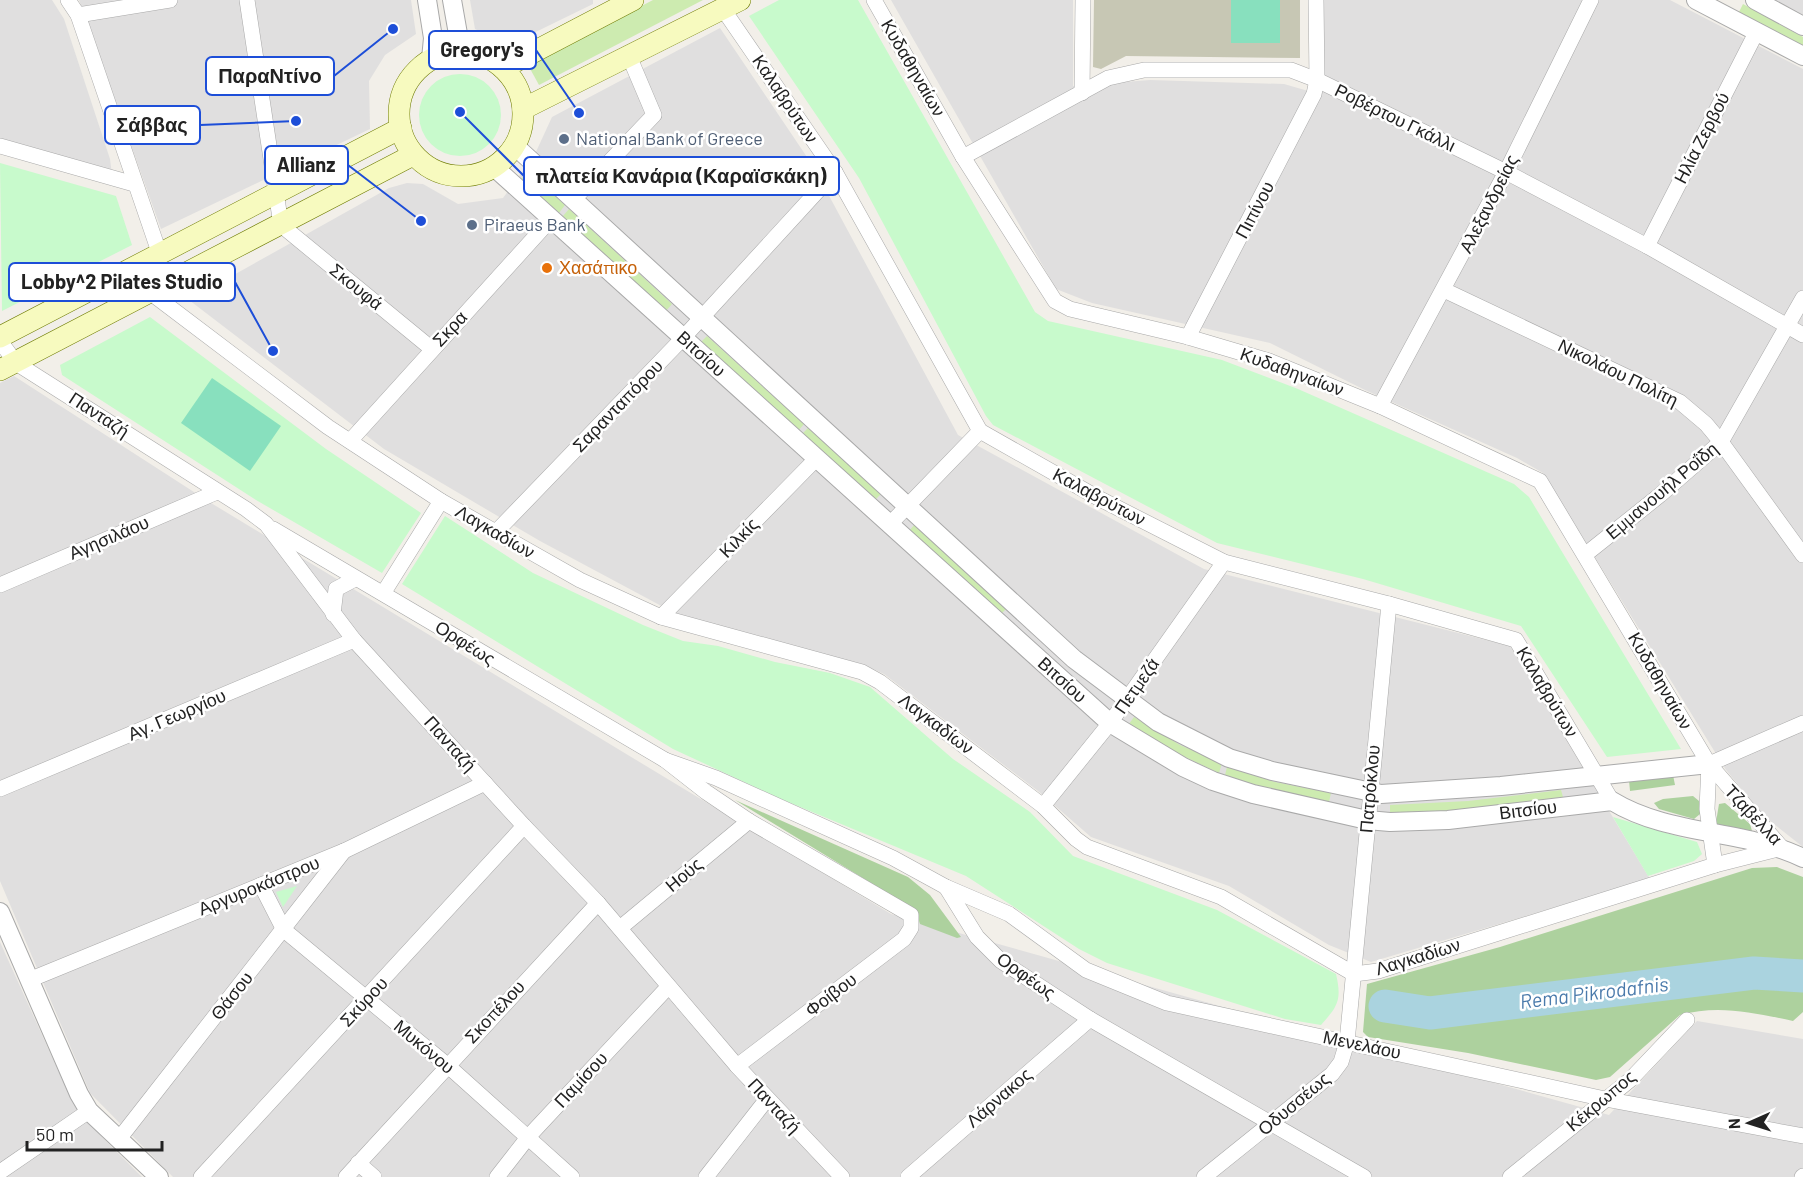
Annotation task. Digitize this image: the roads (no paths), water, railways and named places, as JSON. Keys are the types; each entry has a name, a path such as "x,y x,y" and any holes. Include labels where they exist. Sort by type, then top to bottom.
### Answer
{"main road":[{"path":"503,68 605,7 633,0"},
{"path":"523,109 731,5"},
{"path":"465,52 481,55 503,68 517,87 523,109 522,128 515,146 494,167 477,175 458,177 434,170 413,155 401,128 400,108 411,77 431,60 449,53 465,52"},
{"path":"0,337 159,252 276,195 401,128"},
{"path":"8,367 413,155"}],"street":[{"path":"68,0 78,15 159,252"},
{"path":"78,15 170,0"},
{"path":"247,0 281,225"},
{"path":"427,0 433,38 431,60"},
{"path":"452,0 458,34 465,52"},
{"name":"Κυδαθηναίων","path":"874,0 963,157 1055,302 1070,309 1269,360 1380,406 1540,481 1586,554 1709,764"},
{"path":"1082,93 1083,0"},
{"name":"Πιπίνου","path":"1188,338 1314,94 1317,80 1316,0"},
{"name":"Αλεξανδρείας","path":"1380,406 1506,172 1591,0"},
{"path":"1696,0 1803,56"},
{"path":"1755,0 1803,26"},
{"name":"Καλαβρύτων","path":"731,5 835,172 980,431 1100,499 1224,562 1389,604 1516,640 1612,801"},
{"name":"Ηλία Ζερβού","path":"1647,246 1757,31"},
{"path":"573,200 654,115 629,56"},
{"name":"Ροβέρτου Γκάλλι","path":"963,157 1108,78 1144,70 1291,70 1317,80 1506,172 1647,246 1788,324 1803,335"},
{"path":"0,146 134,184"},
{"name":"Βιτσίου","path":"515,146 1074,659 1158,722 1229,758 1272,771 1369,792 1416,793 1709,764"},
{"name":"Βιτσίου","path":"494,167 1110,723 1183,767 1213,781 1264,797 1367,820 1390,822 1448,820 1612,801"},
{"name":"Σαρανταπόρου","path":"496,532 703,317 835,172"},
{"name":"Σκρα","path":"350,441 552,218"},
{"name":"Σκουφά","path":"281,225 432,349"},
{"name":"Λαγκαδίων","path":"137,264 151,293 328,427 441,501 580,580 662,617 862,672 880,682 1043,806 1076,839 1088,847 1221,897 1354,974 1378,971 1715,865 1782,848"},
{"name":"Νικολάου Πολίτη","path":"1444,290 1664,392 1680,402 1706,424 1721,442 1803,555"},
{"name":"Εμμανουήλ Ροΐδη","path":"1586,554 1660,495 1721,442 1803,298"},
{"path":"0,341 8,367"},
{"name":"Πανταζή","path":"8,367 246,508 266,524 354,640 524,826 598,903 736,1066 842,1177"},
{"path":"890,524 980,431"},
{"name":"Κιλκίς","path":"662,617 817,458"},
{"name":"Αγησιλάου","path":"0,585 217,492"},
{"path":"384,592 441,501"},
{"name":"Ορφέως","path":"266,524 355,579 384,592 505,668 665,760 748,821 911,915"},
{"name":"Πετμεζά","path":"1043,806 1128,700 1224,562"},
{"path":"333,614 336,589 355,579"},
{"name":"Πατρόκλου","path":"1354,974 1369,792 1389,604"},
{"name":"Αγ. Γεωργίου","path":"0,789 354,640"},
{"path":"1715,865 1707,809 1709,764 1803,723"},
{"name":"Ορφέως","path":"665,760 716,778 893,858 946,887 976,937 1001,961 1090,1019 1270,1125 1364,1177"},
{"name":"Τζαβέλλα","path":"1709,764 1782,848 1803,858"},
{"name":"Αργυροκάστρου","path":"29,980 344,851 485,783"},
{"path":"1612,801 1627,810 1709,832 1782,848"},
{"name":"Ηούς","path":"620,928 748,821"},
{"name":"Σκύρου","path":"201,1177 524,826"},
{"name":"Θάσου","path":"119,1139 344,851"},
{"name":"Μυκόνου","path":"261,885 284,930 447,1065 529,1136 572,1177"},
{"name":"Μενελάου","path":"946,887 1009,914 1086,970 1167,1003 1605,1099 1803,1136"},
{"name":"Σκοπέλου","path":"346,1177 598,903"},
{"name":"Φοίβου","path":"736,1066 904,939 911,928 911,915"},
{"path":"2,922 89,1112 159,1177"},
{"name":"Οδυσσέως","path":"1204,1177 1332,1074 1341,1062 1347,1042 1354,974"},
{"name":"Παμίσου","path":"497,1177 529,1136 668,987"},
{"name":"Λάρνακος","path":"908,1177 1090,1019"},
{"name":"Κέκρωπος","path":"1510,1177 1630,1080 1687,1020"},
{"path":"706,1177 767,1099"},
{"path":"0,1172 89,1112"},
{"path":"358,1163 374,1177"}],"waterway":[{"name":"Rema Pikrodafnis","path":"1385,1006 1430,1013 1754,973 1803,976"}],"place":[{"name":"ΠαραΝτίνο","path":"393,29"},
{"name":"πλατεία Κανάρια (Καραϊσκάκη)","path":"460,112"},
{"name":"Gregory's","path":"579,113"},
{"name":"Σάββας","path":"296,121"},
{"name":"National Bank of Greece","path":"564,139"},
{"name":"Allianz","path":"421,221"},
{"name":"Piraeus Bank","path":"472,225"},
{"name":"Χασάπικο","path":"547,268"},
{"name":"Lobby^2 Pilates Studio","path":"273,351"}]}
